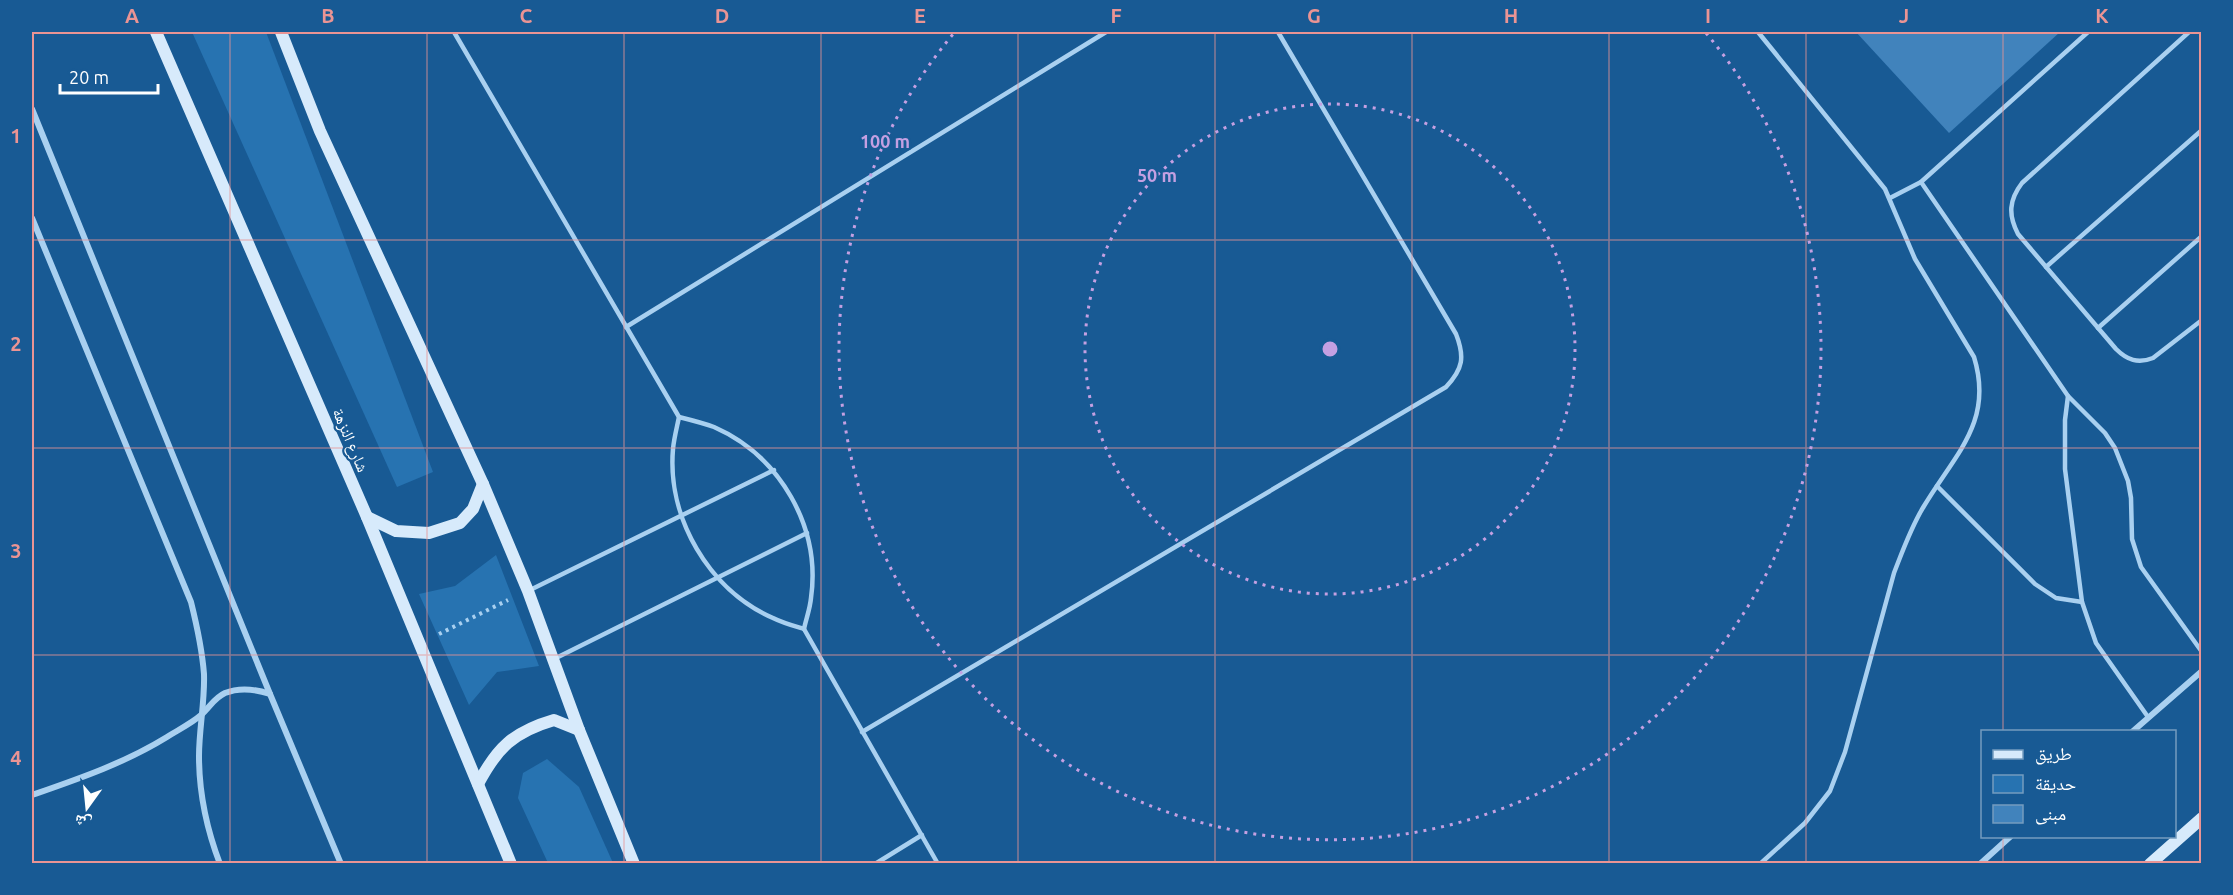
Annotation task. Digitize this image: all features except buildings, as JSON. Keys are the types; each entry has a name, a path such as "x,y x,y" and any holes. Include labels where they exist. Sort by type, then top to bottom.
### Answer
{"main road":[{"name":"شارع النزهة","path":"156,32 367,517 512,864"},
{"path":"281,32 320,131 483,484 528,591 579,730 634,864"},
{"path":"367,517 396,531 429,534 459,523 473,509 483,484"},
{"path":"478,784 492,758 514,737 554,720 579,730"},
{"path":"2150,864 2202,818"}],"street":[{"path":"32,109 341,864"},
{"path":"32,218 191,602 201,648 204,676 199,757 202,800 220,864"},
{"path":"2134,730 2202,671"},
{"path":"32,795 128,758 166,738 202,714 212,702 225,693 240,689 255,689 270,694"},
{"path":"1980,864 2010,838"}],"lane":[{"path":"454,32 679,417 673,450 674,483 681,515 690,538 718,578 743,601 772,618 804,629 938,864"},
{"path":"626,327 1106,32"},
{"path":"862,732 1436,393 1446,387 1456,376 1462,362 1462,348 1456,334 1278,32"},
{"path":"1758,32 1890,198 1908,245 1974,357 1980,374 1981,392 1979,410 1973,428 1912,528 1894,573 1845,752 1830,791 1805,823 1760,864"},
{"path":"1890,198 1921,182 2088,32"},
{"path":"2189,32 2016,191 2010,213 2018,234 2121,355 2129,359 2145,361 2160,354 2202,320"},
{"path":"2046,267 2202,130"},
{"path":"1921,182 2068,396 2106,433 2115,448 2128,481 2131,498 2132,539 2141,567 2202,652"},
{"path":"2098,328 2202,236"},
{"path":"2068,396 2064,432 2064,469 2082,602 2096,643 2148,717"},
{"path":"679,417 714,427 747,446 774,470 788,489 807,533 813,565 812,598 804,629"},
{"path":"528,591 774,470"},
{"path":"1937,486 2035,584 2056,598 2082,602"},
{"path":"554,659 807,533"},
{"path":"875,864 922,835"}],"path":[{"path":"419,643 528,591"}],"green space":[{"path":"192,32 266,32 433,472 397,487"},
{"path":"496,555 539,666 497,672 469,705 419,594 455,586"},
{"path":"547,759 579,787 613,863 548,863 518,798 523,773"}]}
